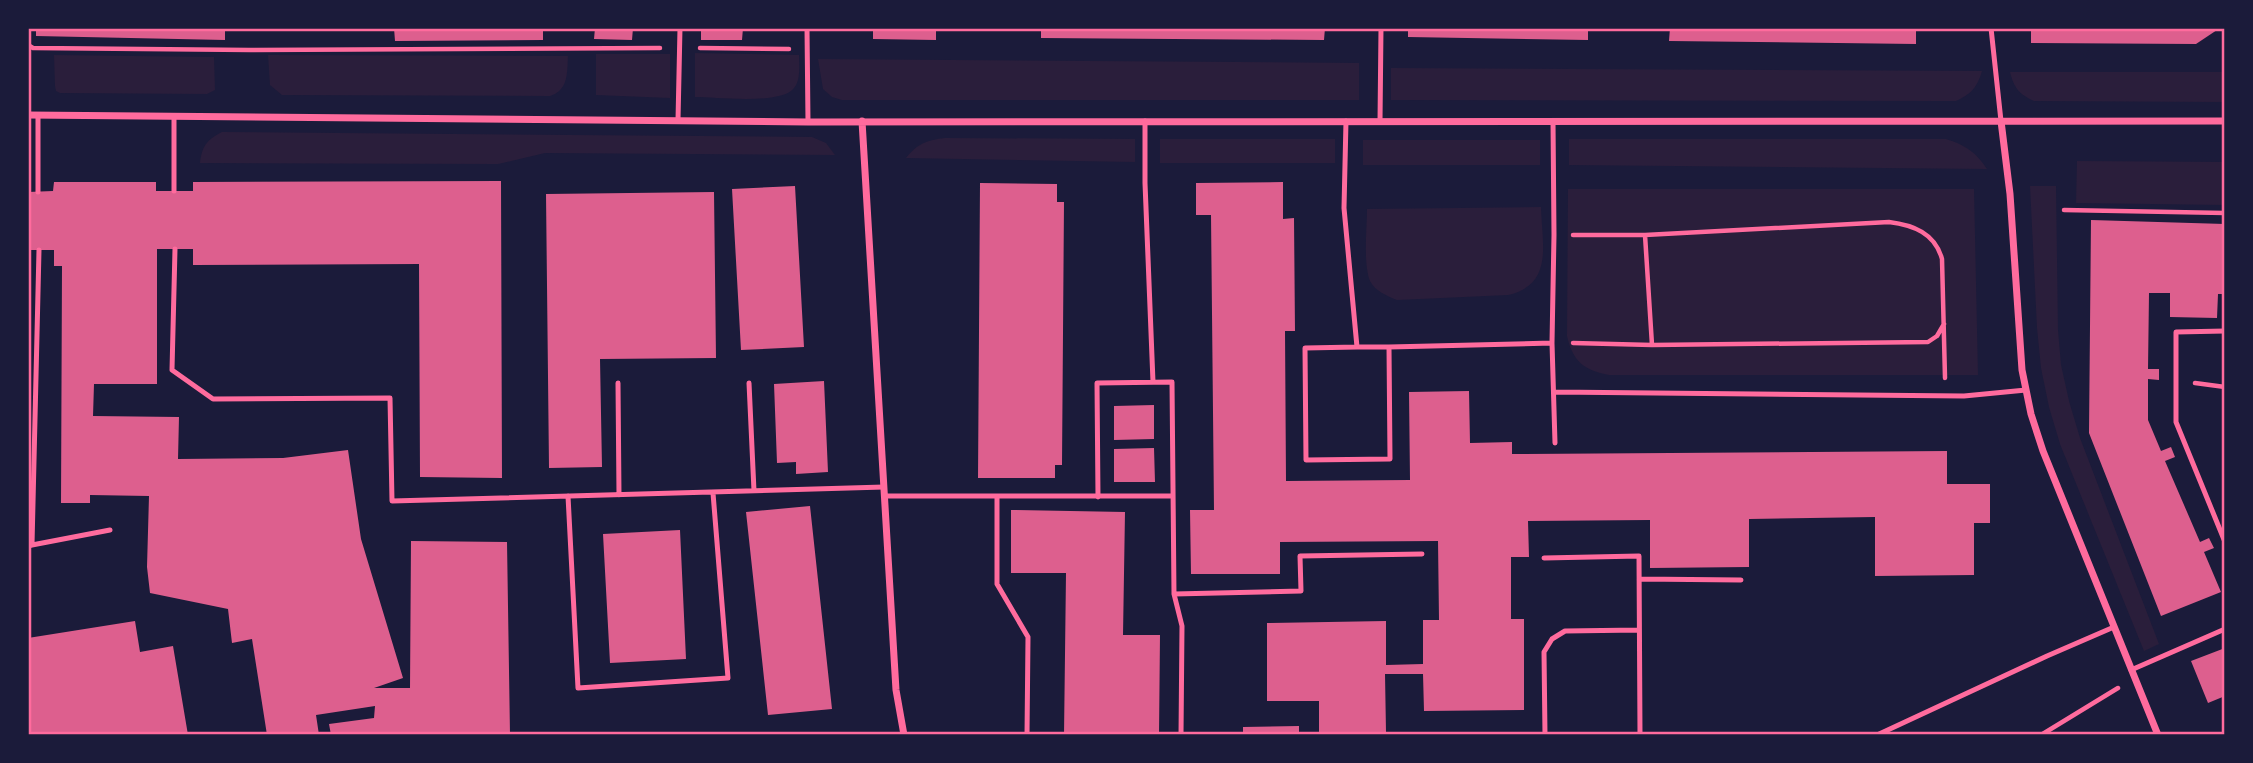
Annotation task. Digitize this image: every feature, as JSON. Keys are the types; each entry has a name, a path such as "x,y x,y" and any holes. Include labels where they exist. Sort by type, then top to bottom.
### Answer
{"street":[{"path":"28,114 807,122 2225,121"},
{"path":"862,121 897,690 904,735"},
{"path":"2001,121 2010,194 2022,370 2026,390 2043,451 2158,735"}],"lane":[{"path":"678,120 680,28"},
{"path":"807,28 807,122"},
{"path":"1380,121 1381,28"},
{"path":"1991,28 2001,121"},
{"path":"38,115 38,192"},
{"path":"174,116 174,191"},
{"path":"1145,121 1153,382"},
{"path":"1346,121 1344,208 1357,347"},
{"path":"1553,121 1552,343 1555,443"},
{"path":"175,249 172,370 213,399 390,398 392,501 754,491 884,491 997,496 1174,496"},
{"path":"38,250 30,545 110,530"},
{"path":"2225,331 2176,332 2176,422 2225,542"},
{"path":"1389,347 1390,459 1306,460 1305,348 1552,343"},
{"path":"1098,497 1097,383 1172,382 1174,594 1182,626 1181,735"},
{"path":"618,383 619,495"},
{"path":"749,383 754,491"},
{"path":"1554,392 1964,396 2026,390"},
{"path":"568,496 578,688 728,678 713,492"},
{"path":"997,496 997,584 1028,637 1027,735"},
{"path":"1174,594 1301,591 1300,556 1422,554"},
{"path":"1544,558 1639,556 1640,735"},
{"path":"1639,579 1741,579"},
{"path":"1877,735 2114,627"},
{"path":"2131,670 2225,629"},
{"path":"1545,735 1544,652 1552,639 1565,631 1639,630"}],"path":[{"path":"28,45 33,48 237,50 807,49"},
{"path":"2064,210 2225,213"},
{"path":"1554,235 1645,235 1889,222 1905,224 1922,231 1938,246 1942,259 1946,395"},
{"path":"1645,235 1652,345"},
{"path":"1552,343 1652,345 1928,342 1937,336 1945,324"},
{"path":"2176,380 2225,387"},
{"path":"2041,735 2111,693"}],"shaded area":[{"path":"695,53 799,55 798,81 794,88 776,97 695,97"},
{"path":"596,54 670,54 670,98 596,95"},
{"path":"54,55 214,57 215,90 207,94 60,93 55,86"},
{"path":"268,55 568,56 564,85 550,96 282,95 270,85"},
{"path":"818,59 1359,63 1359,100 842,100 832,97 823,89"},
{"path":"1391,68 1982,71 1973,90 1956,101 1391,100"},
{"path":"2010,72 2225,72 2225,102 2034,101 2018,90"},
{"path":"222,132 812,137 826,143 835,155 545,153 498,164 200,163 206,144"},
{"path":"945,138 1135,139 1135,162 906,158 923,144"},
{"path":"1160,139 1335,139 1335,163 1160,163"},
{"path":"1569,139 1946,139 1969,150 1987,169 1569,165"},
{"path":"1363,140 1540,140 1540,165 1363,165"},
{"path":"2077,161 2225,162 2225,205 2076,203"},
{"path":"2030,186 2056,186 2061,365 2080,438 2159,644 2144,651 2060,444 2049,407 2037,328"},
{"path":"1568,189 1974,189 1978,375 1609,375 1586,367 1576,358 1567,336"},
{"path":"1541,207 1542,261 1533,282 1523,290 1508,295 1397,300 1385,295 1370,281 1366,256 1367,209"}],"building":[{"path":"36,28 225,28 225,40 36,36"},
{"path":"394,28 543,28 543,40 395,41"},
{"path":"595,28 633,28 632,40 594,39"},
{"path":"701,28 743,28 742,40 701,40"},
{"path":"873,28 936,28 936,40 873,39"},
{"path":"1041,28 1325,28 1324,40 1041,38"},
{"path":"1408,28 1588,28 1588,40 1408,37"},
{"path":"1670,28 1916,28 1916,44 1669,41"},
{"path":"2031,28 2220,28 2196,44 2031,43"},
{"path":"501,181 502,478 420,477 419,264 193,265 193,249 157,249 157,384 94,384 93,416 179,417 178,459 283,458 348,450 361,539 403,678 374,688 410,688 411,541 507,542 510,735 331,735 329,724 374,718 375,706 316,715 319,735 267,735 252,639 232,643 228,609 150,593 147,567 149,496 90,495 90,503 61,503 62,266 54,266 54,250 28,250 28,192 53,191 54,182 156,182 156,191 193,191 193,182"},
{"path":"1283,182 1283,219 1294,218 1295,331 1285,331 1286,481 1410,480 1409,392 1469,391 1470,443 1512,442 1512,454 1947,451 1947,484 1990,484 1990,523 1974,523 1974,575 1875,576 1875,517 1749,519 1749,567 1650,568 1650,520 1528,521 1529,557 1511,557 1511,619 1524,619 1524,710 1424,711 1423,674 1385,674 1386,732 1319,732 1319,701 1267,701 1267,623 1386,621 1386,665 1423,664 1423,620 1439,620 1438,541 1280,542 1280,574 1191,574 1190,510 1214,510 1211,215 1196,215 1196,183"},
{"path":"980,183 1057,184 1057,202 1064,202 1062,465 1055,465 1055,478 978,478"},
{"path":"795,186 804,347 741,350 732,189"},
{"path":"714,192 716,358 600,359 602,467 549,468 546,194"},
{"path":"2091,220 2225,224 2225,294 2218,294 2217,318 2170,317 2170,293 2149,293 2148,369 2159,369 2159,380 2148,379 2148,420 2161,451 2171,447 2175,457 2165,461 2200,542 2209,538 2214,548 2204,552 2221,592 2161,616 2089,433"},
{"path":"824,381 828,472 796,474 796,462 777,463 774,384"},
{"path":"1154,405 1154,439 1114,440 1114,406"},
{"path":"1154,448 1155,482 1114,482 1114,449"},
{"path":"810,506 832,709 768,715 746,512"},
{"path":"1011,510 1125,512 1123,635 1160,635 1159,735 1064,735 1066,573 1011,573"},
{"path":"680,530 686,659 610,663 603,534"},
{"path":"135,621 140,652 173,646 188,735 28,735 28,638"},
{"path":"2225,648 2225,696 2208,703 2191,661"},
{"path":"1299,726 1299,735 1243,735 1243,727"}]}
